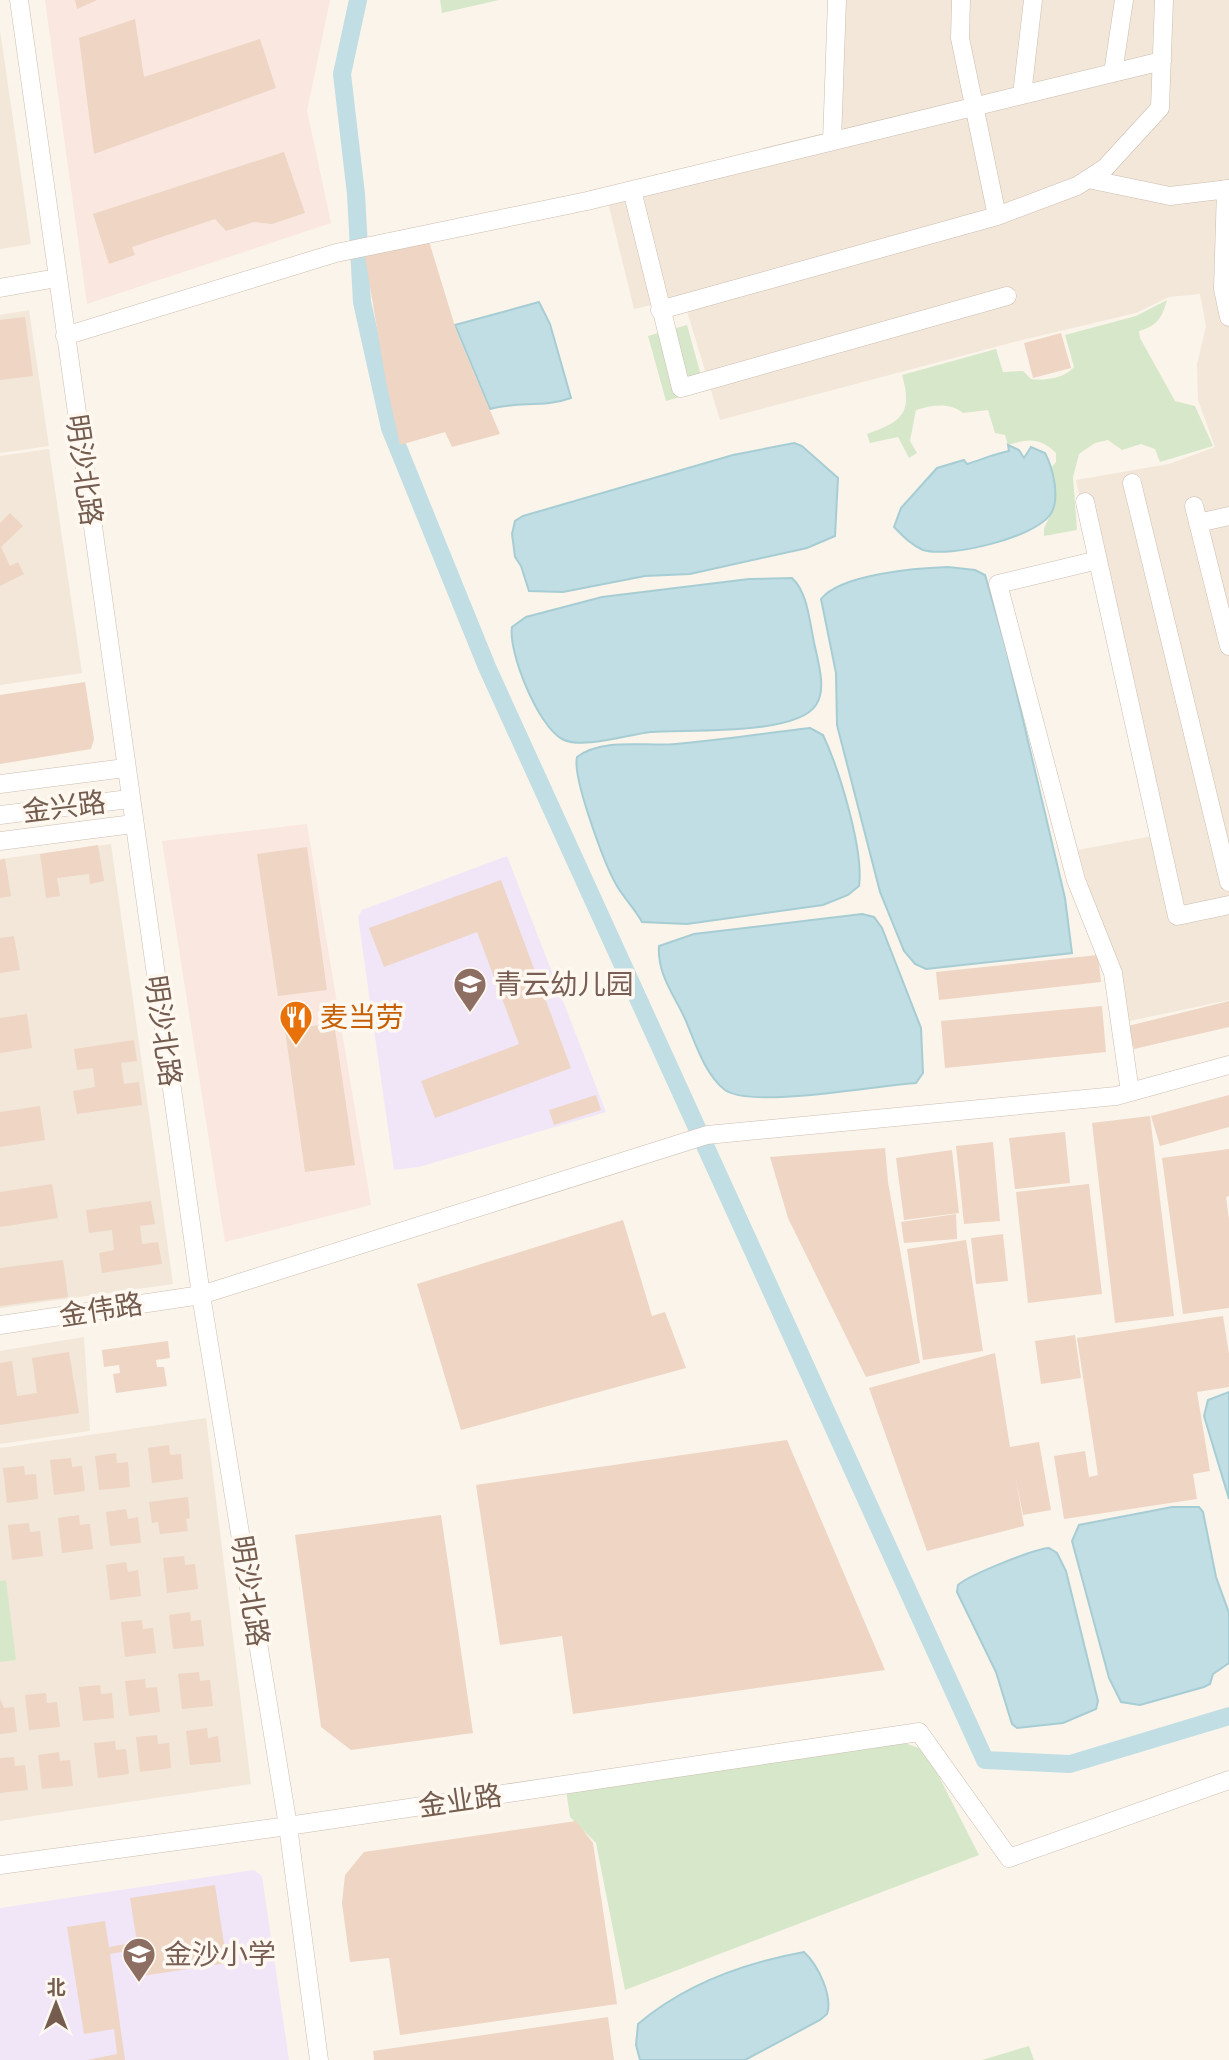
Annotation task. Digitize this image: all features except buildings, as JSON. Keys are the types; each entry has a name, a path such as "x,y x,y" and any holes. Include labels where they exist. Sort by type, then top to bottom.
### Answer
{"street":[{"name":"明沙北路","path":"19,0 129,799 201,1295 288,1826 319,2060"},
{"path":"832,141 837,0"},
{"path":"961,0 960,38 997,216"},
{"path":"1022,95 1033,0"},
{"path":"1113,73 1124,0"},
{"path":"660,310 997,216 1077,186 1105,168 1160,108 1164,0"},
{"path":"65,336 337,253 632,190 1162,61"},
{"path":"1087,179 1170,196 1227,189 1223,289 1229,317"},
{"path":"632,190 681,387 1007,296"},
{"path":"0,288 57,278"},
{"path":"1132,483 1229,882"},
{"path":"1085,502 1177,916 1229,905"},
{"path":"1229,516 1196,515 1229,646"},
{"path":"1098,560 998,584 1076,880 1113,973 1130,1092"},
{"path":"0,785 125,768"},
{"name":"金兴路","path":"0,815 129,799"},
{"path":"0,841 133,824"},
{"name":"金伟路","path":"0,1325 201,1295 699,1138 1130,1092 1229,1065"},
{"name":"金业路","path":"0,1865 288,1826 919,1732 1009,1858 1229,1780"}],"shaded area":[{"path":"45,0 330,0 307,111 331,223 87,304"},
{"path":"845,0 1229,0 1229,1000 1125,1022 1078,850 1153,836 1076,480 1169,464 1215,447 1198,400 1197,364 1206,326 1200,294 1169,297 1136,313 1022,340 720,420 683,298 634,309 605,190 825,133"},
{"path":"0,30 31,244 0,249"},
{"path":"29,310 49,446 0,453 0,315"},
{"path":"49,449 82,673 0,685 0,456"},
{"path":"307,824 371,1205 225,1242 162,841"},
{"path":"111,844 173,1284 0,1308 0,859"},
{"name":"青云幼儿园","path":"507,856 606,1112 419,1167 394,1170 358,917 362,910"},
{"path":"84,1337 90,1431 0,1444 0,1351"},
{"path":"206,1418 251,1784 0,1821 0,1448"},
{"name":"金沙小学","path":"254,1870 262,1876 289,2060 0,2060 0,1908"}],"green space":[{"path":"440,0 499,0 442,13"},
{"path":"1167,300 1158,320 1139,331 1140,338 1175,401 1195,406 1213,446 1160,462 1155,449 1141,444 1122,450 1108,440 1095,443 1079,454 1073,477 1077,530 1044,536 1044,528 1055,506 1051,468 1056,462 1056,453 1044,444 1034,441 1008,445 1005,435 995,433 988,410 963,413 941,405 916,410 910,441 917,453 909,458 898,437 870,443 867,434 889,425 902,414 906,399 902,375 996,349 1003,372 1023,371 1031,379 1054,378 1074,367 1065,335 1136,316"},
{"path":"687,325 705,390 666,401 648,336"},
{"path":"6,1580 16,1660 0,1662 0,1581"},
{"path":"899,1741 919,1748 932,1763 979,1855 625,1990 596,1843 570,1817 566,1790"},
{"path":"1029,2046 1034,2060 982,2060"}],"water":[{"path":"539,302 550,324 571,398 551,403 490,409 455,325"},
{"path":"794,443 802,446 838,478 835,536 807,548 690,574 645,576 563,592 529,591 521,566 515,557 512,534 515,521 523,516 733,455"},
{"path":"1008,445 1019,450 1024,458 1031,447 1045,453 1048,459 1055,484 1055,501 1050,515 1041,523 990,544 971,549 936,552 915,546 894,527 901,508 937,468 964,460 967,464 1009,451"},
{"path":"948,567 975,570 985,575 1006,648 1065,898 1072,953 926,969 915,964 904,951 880,892 837,725 836,673 821,599 831,590 862,578 899,571"},
{"path":"792,578 801,590 807,606 821,681 816,705 805,715 764,726 651,732 581,743 562,739 553,731 526,688 515,653 512,627 526,617 602,597 749,579"},
{"path":"810,728 823,735 843,788 858,852 859,886 848,895 823,905 687,924 642,922 617,886 605,860 579,783 577,757 587,751 612,745 676,744"},
{"path":"862,914 874,917 882,928 921,1028 923,1073 916,1083 787,1097 739,1095 725,1090 706,1067 668,985 661,966 659,946 694,934"},
{"path":"1229,1392 1229,1499 1204,1416 1208,1400"},
{"path":"1172,1507 1199,1507 1203,1512 1216,1577 1229,1613 1229,1663 1213,1674 1210,1684 1204,1687 1140,1705 1121,1702 1109,1678 1072,1541 1079,1525"},
{"path":"1049,1548 1057,1553 1066,1571 1098,1701 1096,1709 1063,1723 1017,1728 1012,1724 996,1672 957,1592 958,1585 1002,1563"},
{"path":"804,1952 819,1973 826,1990 827,2014 820,2020 745,2060 640,2060 636,2045 638,2024 675,1997 738,1969"}],"waterway":[{"path":"358,0 342,74 356,194 362,302 390,428 487,667 985,1760 1070,1764 1229,1716"}],"place":[{"name":"青云幼儿园","path":"470,1014"},
{"name":"麦当劳","path":"296,1047"},
{"name":"金沙小学","path":"139,1984"}]}
